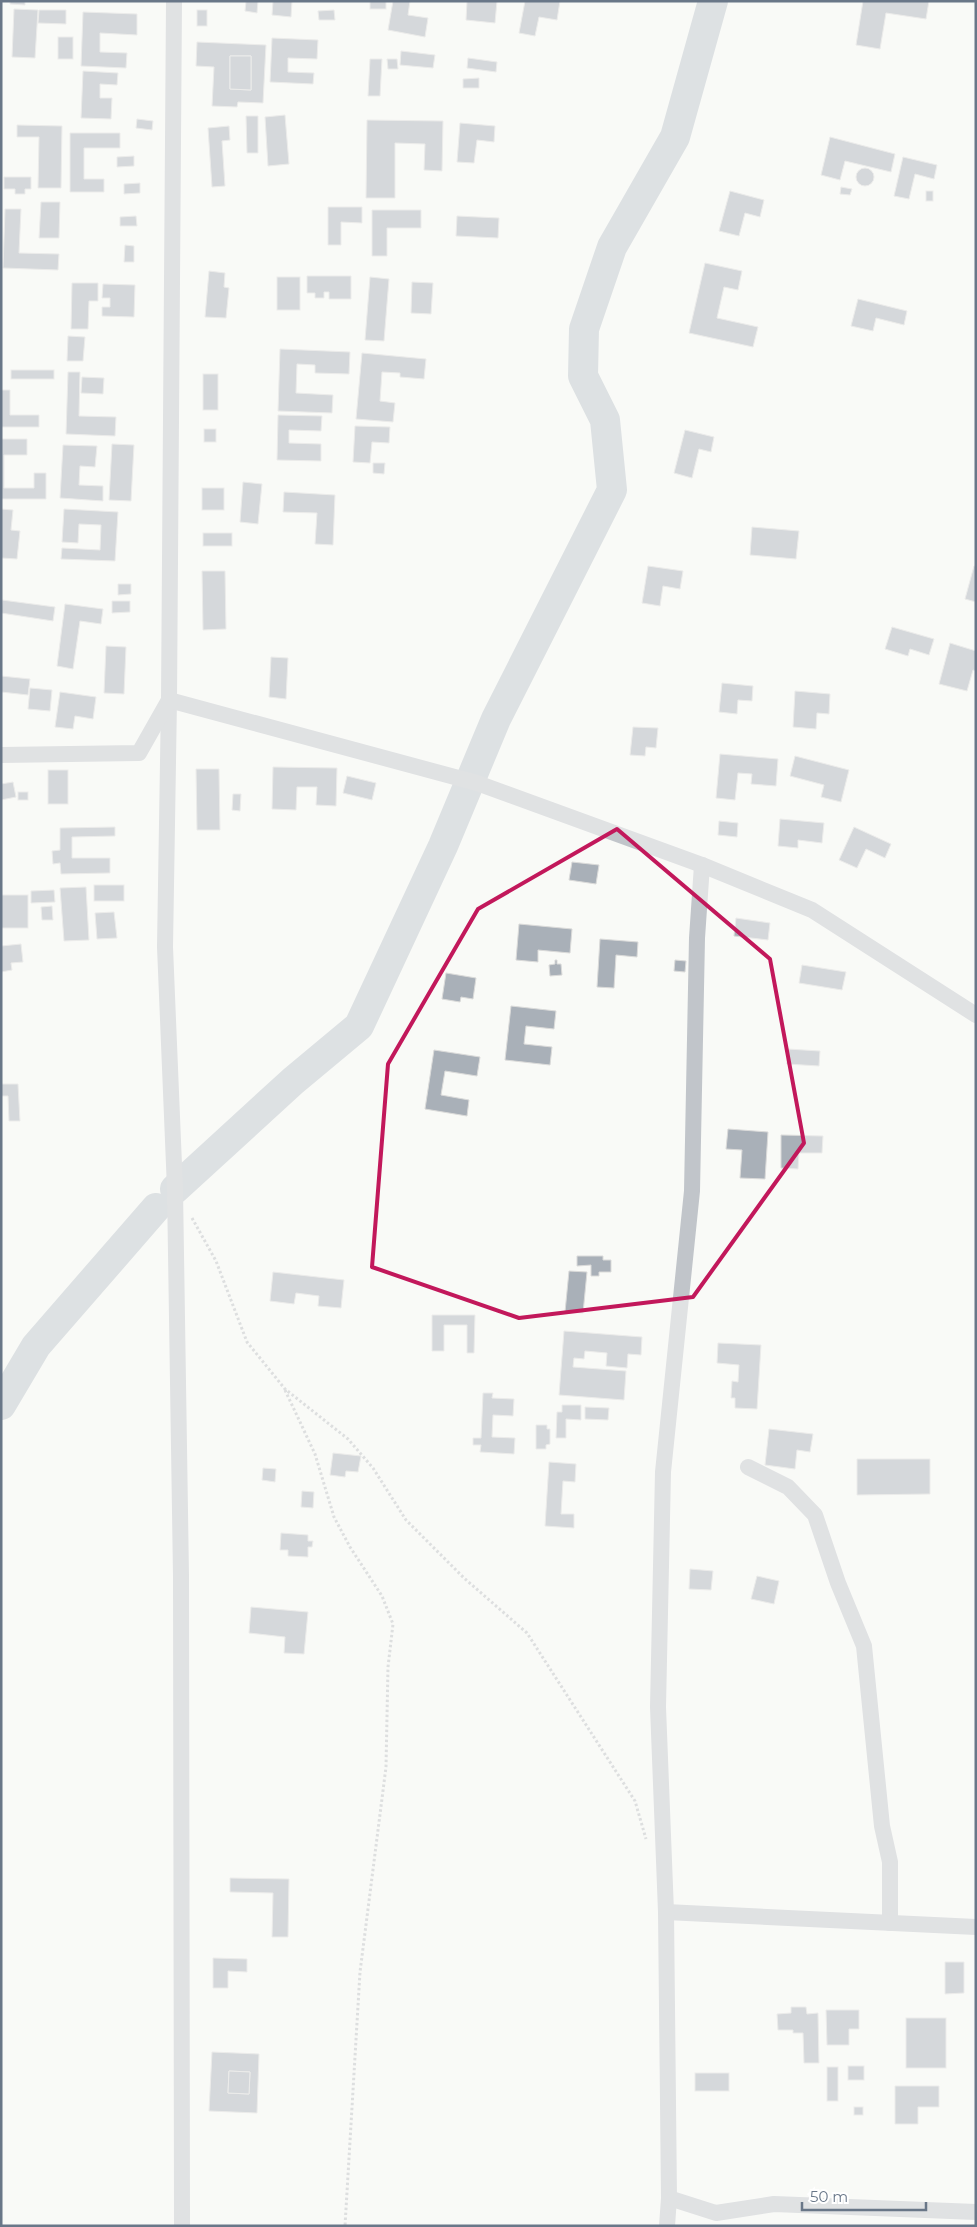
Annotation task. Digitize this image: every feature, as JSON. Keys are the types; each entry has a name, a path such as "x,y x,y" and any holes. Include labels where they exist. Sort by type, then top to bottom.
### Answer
{"street":[{"path":"174,1 169,700 165,947 175,1189 181,1576 182,2226"},
{"path":"1,755 139,753 169,700"},
{"path":"169,700 477,783 702,865 812,910 976,1015"},
{"path":"667,2226 666,1912 658,1707 663,1472 692,1191 697,938 702,865"},
{"path":"748,1467 788,1487 815,1515 838,1583 864,1646 882,1826 890,1862 890,1923"},
{"path":"666,1912 976,1927"},
{"path":"668,2198 716,2214 774,2204 976,2212"}],"path":[{"path":"189,1213 216,1261 247,1342 285,1389 348,1439 373,1468 406,1520 464,1578 527,1633 635,1801 648,1847"},
{"path":"285,1389 315,1454 334,1517 350,1547 382,1596 393,1624 388,1667 386,1767 360,1972 345,2226"}],"highlighted area":[{"path":"617,829 770,959 804,1143 693,1297 519,1318 372,1267 388,1064 478,909"}],"building":[{"path":"10,1 25,1 25,5 10,4"},
{"path":"246,1 258,1 257,13 245,11"},
{"path":"273,1 292,1 291,17 272,15"},
{"path":"370,1 386,1 386,9 370,9"},
{"path":"393,1 410,1 408,15 428,18 425,37 388,30"},
{"path":"467,1 497,1 495,23 466,20"},
{"path":"525,1 560,1 557,20 539,17 535,36 519,33"},
{"path":"863,1 929,1 926,19 886,13 880,49 856,45"},
{"path":"14,9 38,10 35,58 12,57"},
{"path":"39,10 66,10 66,24 38,23"},
{"path":"197,10 207,10 207,26 197,26"},
{"path":"334,10 335,20 319,20 318,11"},
{"path":"83,12 137,14 137,35 100,33 100,52 127,53 126,68 81,66"},
{"path":"58,37 73,37 73,59 58,59"},
{"path":"272,38 318,40 317,59 288,58 288,72 314,73 313,84 270,82"},
{"path":"197,42 266,45 263,103 238,102 237,107 212,106 214,67 196,66","holes":["230,56 251,56 251,90 230,89"]},
{"path":"401,51 435,55 433,68 400,65"},
{"path":"230,56 251,56 251,90 230,89"},
{"path":"468,58 497,62 496,72 467,68"},
{"path":"370,59 382,59 380,96 368,96"},
{"path":"387,59 397,59 398,69 388,69"},
{"path":"83,71 118,73 117,85 100,84 100,98 112,98 111,119 81,118"},
{"path":"479,78 479,88 463,88 463,79"},
{"path":"285,115 289,164 268,166 265,117"},
{"path":"246,116 258,116 258,153 247,153"},
{"path":"137,119 153,121 152,130 136,128"},
{"path":"367,120 443,121 442,171 424,170 425,144 395,143 395,198 366,198"},
{"path":"460,123 495,126 494,142 477,140 474,163 457,162"},
{"path":"17,125 62,126 61,188 38,188 39,137 17,137"},
{"path":"229,126 230,140 222,141 225,186 212,187 208,128"},
{"path":"70,133 120,133 120,148 84,148 84,179 104,179 104,192 70,192"},
{"path":"830,137 895,154 891,172 845,161 840,180 821,175"},
{"path":"134,156 134,166 117,167 117,157"},
{"path":"903,157 937,165 934,179 915,174 909,199 894,196"},
{"path":"865,168 871,171 874,177 871,183 865,186 859,183 856,177 859,171"},
{"path":"4,177 31,177 31,189 25,189 25,194 15,194 15,189 4,189"},
{"path":"140,183 140,193 124,194 124,184"},
{"path":"841,187 852,189 850,195 840,194"},
{"path":"730,191 764,200 760,217 745,213 739,236 719,231"},
{"path":"926,191 933,191 933,201 926,201"},
{"path":"41,202 60,202 59,238 39,238"},
{"path":"328,207 362,207 362,223 341,222 341,245 328,245"},
{"path":"5,209 21,209 19,253 59,254 58,270 3,268"},
{"path":"372,210 421,210 421,228 387,228 387,256 372,256"},
{"path":"136,216 137,226 120,226 120,217"},
{"path":"457,216 499,218 498,238 456,236"},
{"path":"125,245 134,246 134,262 124,262"},
{"path":"705,263 742,271 738,290 724,287 717,318 758,327 753,347 689,333"},
{"path":"209,271 225,273 224,287 229,288 226,318 205,317"},
{"path":"307,276 351,276 351,299 329,299 329,292 324,292 324,298 315,298 315,293 307,293"},
{"path":"277,277 300,277 300,310 277,310"},
{"path":"370,277 389,279 384,341 365,340"},
{"path":"412,282 433,283 431,314 411,313"},
{"path":"72,283 98,283 98,301 89,301 88,329 71,329"},
{"path":"103,284 135,285 134,317 102,316 102,307 110,307 110,298 102,298"},
{"path":"858,299 907,311 904,325 876,318 873,331 851,326"},
{"path":"68,336 85,337 83,361 67,361"},
{"path":"280,349 350,352 349,374 315,373 315,365 297,364 296,393 333,395 332,413 278,411"},
{"path":"362,353 426,359 424,379 400,377 400,373 382,372 380,401 395,403 393,422 356,419"},
{"path":"11,370 54,370 54,379 11,379"},
{"path":"68,372 80,372 79,416 116,417 115,436 66,434"},
{"path":"203,374 218,374 218,410 203,410"},
{"path":"82,377 104,378 103,394 81,393"},
{"path":"1,390 10,390 10,415 39,415 39,427 1,427"},
{"path":"278,415 322,416 321,431 289,430 289,443 321,444 321,461 277,460"},
{"path":"355,426 390,427 389,443 372,442 370,463 353,462"},
{"path":"204,429 216,429 216,442 204,442"},
{"path":"685,430 714,437 711,452 699,449 692,478 674,473"},
{"path":"1,439 27,439 27,455 4,455 4,488 34,488 34,473 46,473 46,499 1,499"},
{"path":"112,444 134,445 131,501 109,500"},
{"path":"63,445 97,446 95,467 80,466 79,485 103,486 103,501 60,498"},
{"path":"373,463 385,463 384,474 373,473"},
{"path":"243,482 262,484 258,524 240,522"},
{"path":"202,488 224,488 224,510 202,510"},
{"path":"284,492 335,495 333,545 315,544 317,513 283,512"},
{"path":"1,509 13,510 11,530 20,531 17,559 1,558"},
{"path":"64,509 118,512 115,561 61,559 62,548 100,550 101,525 79,524 78,543 62,542"},
{"path":"752,527 799,531 796,559 750,555"},
{"path":"203,533 232,533 232,546 203,546"},
{"path":"648,566 683,571 680,589 663,586 660,606 642,603"},
{"path":"974,566 976,566 976,602 965,599"},
{"path":"202,571 225,571 226,629 203,630"},
{"path":"118,584 131,584 131,594 118,595"},
{"path":"2,600 55,607 53,621 1,613"},
{"path":"112,601 130,601 130,612 112,613"},
{"path":"65,604 103,609 101,624 80,621 73,669 57,666"},
{"path":"892,627 934,639 929,655 910,649 908,656 885,649"},
{"path":"950,643 976,651 976,671 973,670 967,691 939,684"},
{"path":"106,646 126,647 124,694 104,693"},
{"path":"271,657 288,658 286,699 269,697"},
{"path":"1,676 30,679 28,695 1,692"},
{"path":"722,683 753,686 752,701 738,700 737,714 719,712"},
{"path":"30,688 52,690 50,711 28,709"},
{"path":"795,691 830,694 829,714 817,713 816,729 793,727"},
{"path":"60,692 96,697 93,719 75,716 73,729 55,727"},
{"path":"633,727 658,728 656,748 646,747 645,756 630,755"},
{"path":"720,754 778,759 776,786 751,784 752,774 738,773 735,800 716,798"},
{"path":"795,756 849,770 841,802 821,797 824,785 790,776"},
{"path":"273,767 337,768 336,806 316,805 317,787 297,787 296,810 272,809"},
{"path":"196,769 219,769 220,830 197,830"},
{"path":"48,770 68,770 68,804 48,804"},
{"path":"347,776 376,783 372,800 343,793"},
{"path":"13,782 16,797 1,800 1,784"},
{"path":"18,792 28,792 28,800 18,800"},
{"path":"233,794 241,794 240,811 232,810"},
{"path":"780,819 824,823 822,843 798,840 798,848 778,846"},
{"path":"719,821 738,823 737,837 718,835"},
{"path":"115,827 115,836 72,837 72,858 110,858 110,873 61,874 60,863 53,864 52,851 60,850 60,828"},
{"path":"854,827 891,844 885,858 866,849 857,868 839,860"},
{"path":"572,862 599,865 596,884 569,880"},
{"path":"94,885 124,885 124,901 94,901"},
{"path":"86,887 89,940 64,941 60,888"},
{"path":"54,890 55,902 31,903 31,891"},
{"path":"1,895 28,895 28,928 1,928"},
{"path":"52,906 53,920 42,920 41,907"},
{"path":"114,912 117,938 97,939 95,913"},
{"path":"736,918 770,923 768,940 734,936"},
{"path":"519,924 572,929 570,953 538,950 538,962 516,960"},
{"path":"600,939 638,942 637,957 616,955 614,988 597,987"},
{"path":"21,944 23,962 11,963 12,970 1,972 1,946"},
{"path":"555,960 557,960 557,964 561,964 562,975 550,976 549,965 555,964"},
{"path":"675,960 686,961 685,972 674,971"},
{"path":"802,965 846,972 842,990 799,983"},
{"path":"446,973 476,978 473,999 461,997 460,1002 442,999"},
{"path":"511,1006 556,1011 554,1029 526,1026 524,1044 552,1047 550,1065 505,1060"},
{"path":"788,1049 820,1051 819,1066 787,1064"},
{"path":"434,1050 480,1057 477,1076 445,1071 441,1095 469,1100 467,1116 425,1109"},
{"path":"1,1084 18,1084 20,1121 9,1121 8,1096 1,1096"},
{"path":"728,1129 768,1132 765,1179 740,1178 742,1150 726,1149"},
{"path":"781,1135 823,1136 822,1153 799,1153 798,1169 781,1168"},
{"path":"577,1256 603,1256 603,1260 611,1260 611,1272 599,1272 599,1276 591,1276 591,1265 577,1266"},
{"path":"569,1271 587,1272 583,1313 565,1312"},
{"path":"273,1272 344,1280 341,1308 318,1306 319,1296 296,1293 294,1304 270,1301"},
{"path":"432,1315 475,1315 474,1353 467,1353 467,1325 444,1325 444,1351 432,1351"},
{"path":"564,1331 642,1337 641,1355 628,1354 627,1368 606,1366 607,1353 585,1351 584,1359 574,1358 573,1367 626,1371 624,1400 559,1395"},
{"path":"718,1343 761,1345 757,1409 735,1408 735,1398 731,1398 732,1381 738,1382 739,1365 717,1363"},
{"path":"483,1393 493,1393 492,1398 514,1399 513,1416 493,1415 492,1437 515,1438 514,1454 480,1452 481,1445 473,1445 473,1438 481,1438"},
{"path":"562,1405 581,1405 581,1420 566,1419 566,1438 556,1438 557,1412 562,1412"},
{"path":"585,1407 609,1408 608,1420 585,1419"},
{"path":"536,1425 547,1425 547,1429 550,1429 550,1444 546,1445 546,1449 536,1449"},
{"path":"769,1429 813,1434 810,1452 797,1450 795,1469 765,1465"},
{"path":"333,1453 361,1456 358,1472 346,1471 345,1477 330,1475"},
{"path":"857,1459 930,1459 930,1494 857,1495"},
{"path":"549,1462 576,1464 575,1482 563,1481 561,1514 574,1514 574,1528 545,1526"},
{"path":"263,1468 276,1469 275,1482 262,1480"},
{"path":"302,1491 314,1492 313,1508 301,1507"},
{"path":"281,1533 308,1535 308,1541 313,1541 312,1547 308,1547 308,1557 288,1556 288,1550 280,1550"},
{"path":"690,1569 713,1571 711,1590 689,1589"},
{"path":"757,1576 779,1581 774,1604 751,1599"},
{"path":"251,1607 308,1612 304,1654 284,1653 285,1637 249,1633"},
{"path":"230,1878 289,1879 288,1937 272,1937 273,1893 230,1892"},
{"path":"213,1958 247,1959 247,1972 228,1971 228,1988 213,1988"},
{"path":"945,1962 964,1962 964,1993 945,1994"},
{"path":"791,2007 806,2007 807,2014 818,2013 819,2063 804,2063 803,2033 793,2033 793,2030 778,2030 777,2014 791,2013"},
{"path":"826,2010 859,2010 859,2029 849,2029 849,2045 827,2045"},
{"path":"906,2018 946,2018 946,2068 906,2068"},
{"path":"212,2052 259,2054 257,2113 209,2111","holes":["229,2071 250,2072 249,2094 228,2093"]},
{"path":"848,2066 864,2066 864,2080 848,2080"},
{"path":"827,2067 838,2067 838,2101 827,2101"},
{"path":"229,2071 250,2072 249,2094 228,2093"},
{"path":"695,2073 729,2073 729,2091 695,2091"},
{"path":"895,2086 939,2086 939,2107 918,2107 918,2124 895,2124"},
{"path":"854,2107 863,2107 863,2115 854,2115"}],"waterway":[{"path":"175,1189 293,1081 359,1026 443,846 496,719 612,490 605,420 583,376 584,329 612,247 675,137 713,1"},
{"path":"1,1405 36,1346 156,1208"}]}
